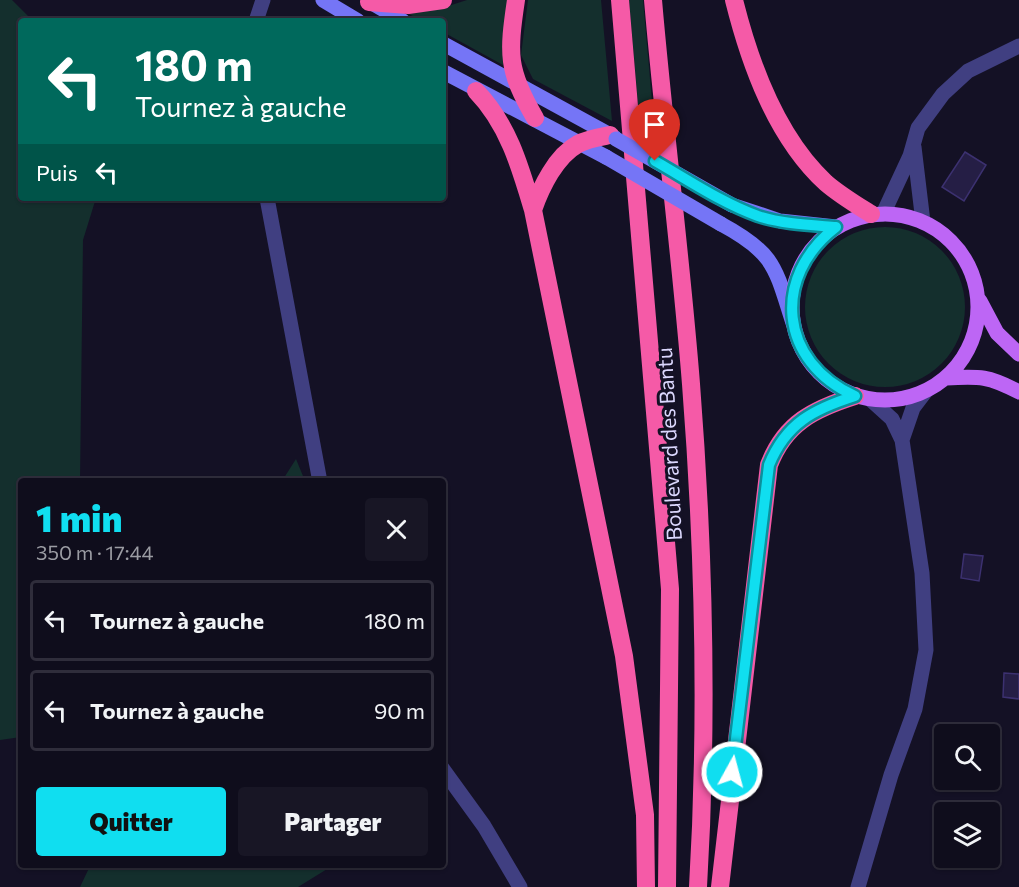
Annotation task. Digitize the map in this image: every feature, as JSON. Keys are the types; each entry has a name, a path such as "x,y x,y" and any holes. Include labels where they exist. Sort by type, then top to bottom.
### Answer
{"highway":[{"path":"368,1 408,5 443,0"},
{"path":"516,0 511,50 517,86 535,118"},
{"name":"Boulevard des Bantu","path":"621,0 670,589 667,887"},
{"name":"Boulevard des Bantu","path":"652,0 691,384 704,635 702,821 698,887"},
{"path":"734,0 755,68 792,141 825,181 877,214"},
{"path":"476,91 491,106 510,138 533,210 624,656 645,815 646,887"},
{"path":"533,210 540,190 563,156 580,142 614,137"},
{"path":"720,887 769,465 776,447 789,428 827,405 863,398"}],"main road":[{"path":"975,286 977,315 975,329 964,356 946,378 926,391 899,399 863,398 830,382 809,362 796,337 792,304 800,268 822,238 836,227 877,214 900,215 923,222 952,243 967,264 975,286 982,306 997,333 1019,354"},
{"path":"946,378 976,376 996,379 1019,392"}],"street":[{"path":"257,18 263,0"},
{"path":"323,0 353,18"},
{"path":"368,1 398,18"},
{"path":"446,45 614,137 732,205 780,221 836,227"},
{"path":"877,214 923,120 956,81 989,58 1019,46"},
{"path":"446,73 476,91 580,142 750,240 770,261 779,279 793,322"},
{"path":"913,144 923,222"},
{"path":"268,201 320,478"},
{"path":"902,440 913,408 926,391"},
{"path":"858,887 891,775 915,709 926,650 922,573 902,440 892,419 863,398"},
{"path":"446,774 484,826 520,887"}],"green space":[{"path":"0,0 12,0 30,18 18,18 18,201 95,201 83,240 80,478 18,478 18,737 0,740"},
{"path":"467,0 510,0 503,65 446,34 446,18 416,18 409,14 439,9"},
{"path":"528,0 601,0 612,121 533,79 521,55"},
{"path":"629,0 643,0 657,158 642,149"},
{"path":"885,227 901,228 916,233 930,240 942,250 952,262 959,276 964,291 964,323 959,338 952,352 942,364 930,374 916,381 901,386 885,387 869,386 854,381 840,374 828,364 818,352 811,338 806,323 805,307 806,291 811,276 818,262 828,250 840,240 854,233 869,228"},
{"path":"296,459 304,478 284,478"},
{"path":"89,868 329,868 298,887 80,887"}],"building":[{"path":"965,152 986,165 964,201 942,187"},
{"path":"964,554 983,556 979,581 961,578"},
{"path":"1004,673 1019,674 1019,699 1003,697"}],"route":[{"path":"655,161 732,205 759,216 780,221 836,227 809,252 800,268 794,286 793,322 796,337 809,362 830,382 855,396 827,405 789,428 776,447 769,465 732,772"}]}
